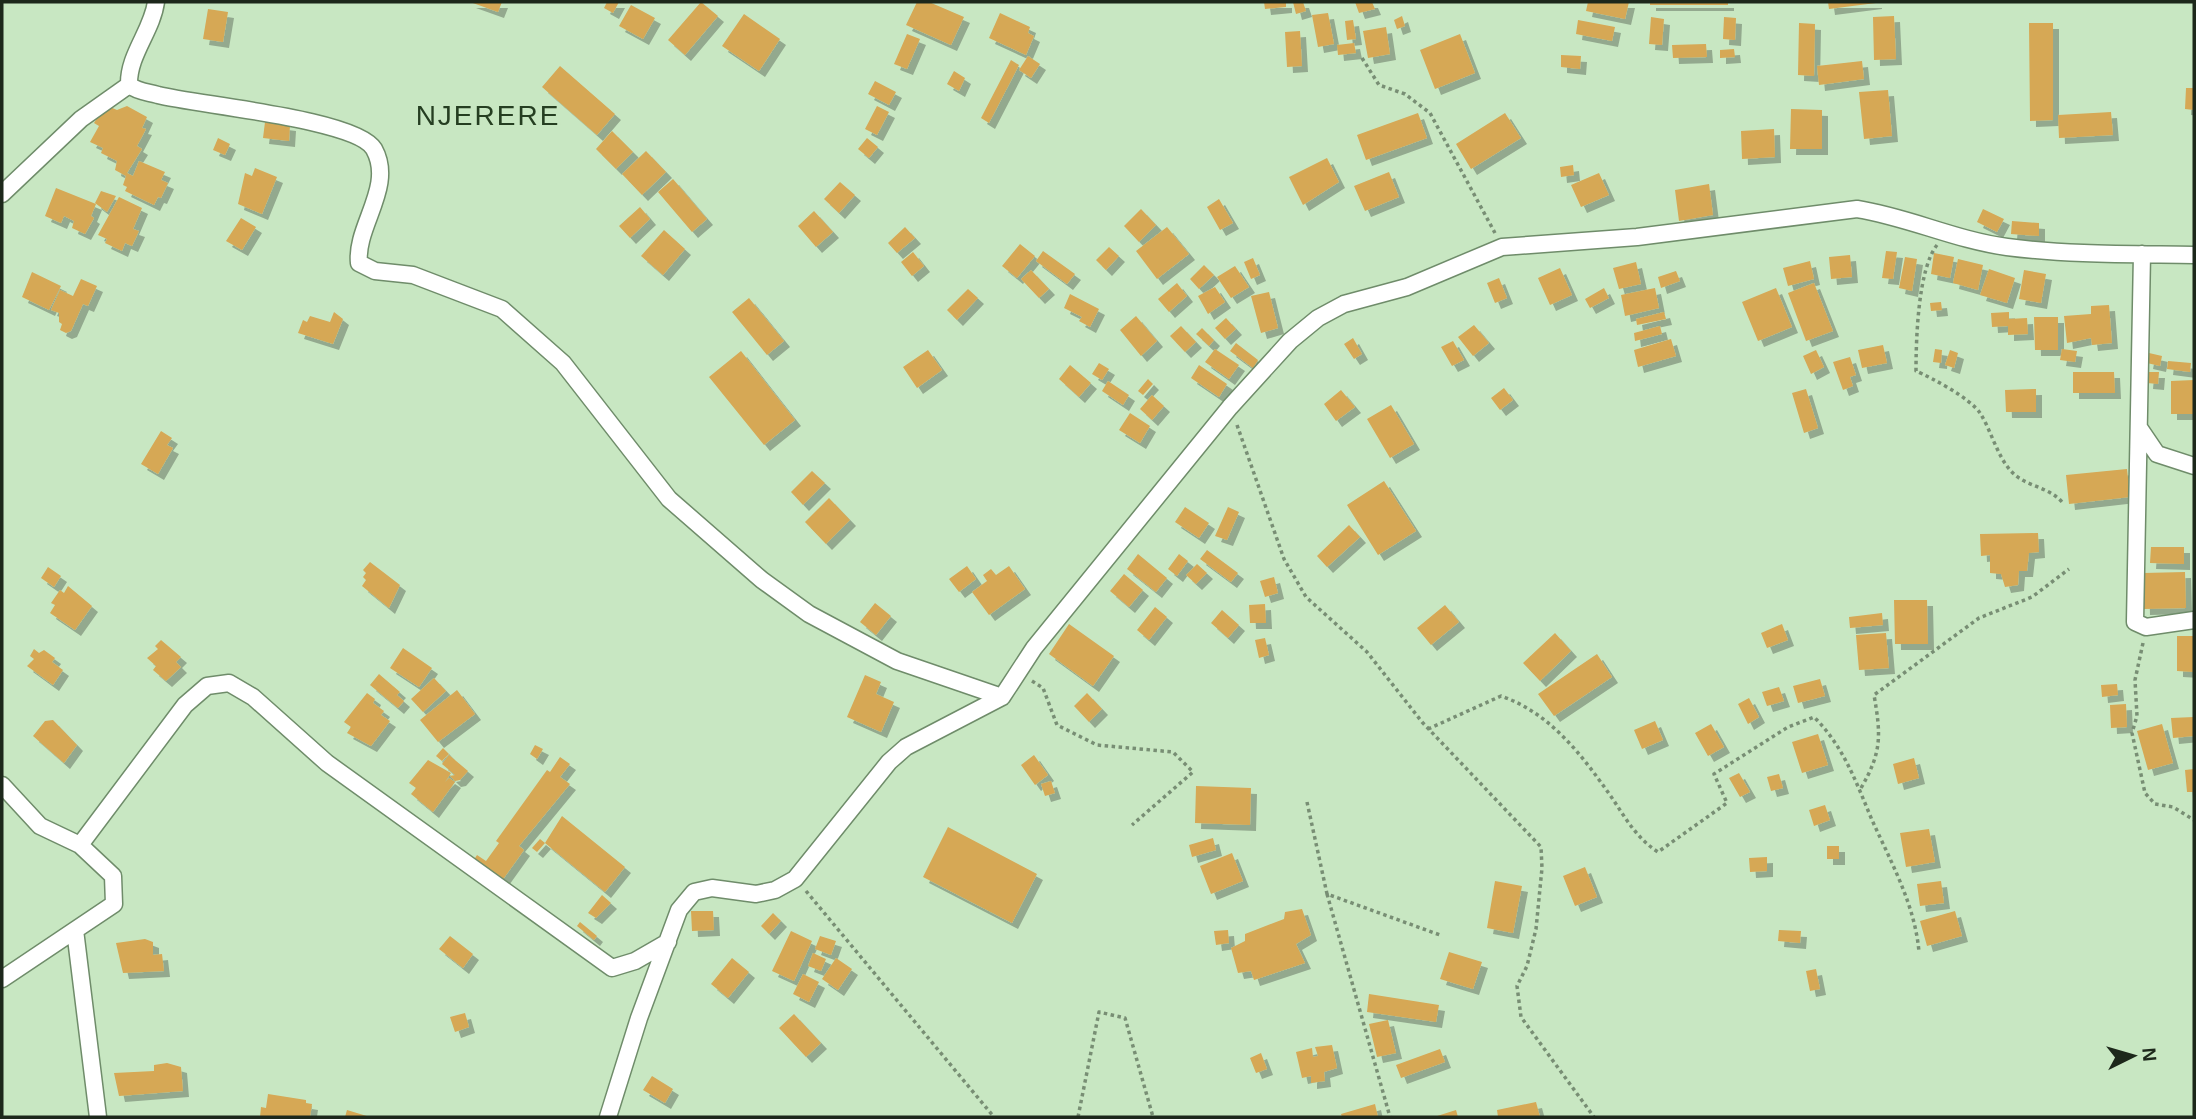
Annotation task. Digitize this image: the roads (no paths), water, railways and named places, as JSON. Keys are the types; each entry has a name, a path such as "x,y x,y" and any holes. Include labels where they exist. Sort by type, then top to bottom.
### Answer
{"street":[{"path":"129,85 128,70 149,29 156,2"},
{"path":"2,194 81,119 129,85"},
{"path":"129,85 136,90 176,100 289,117 341,130 365,141 374,150 379,181 359,247 359,263 375,271 413,275 502,309 563,363 670,499 762,580 809,614 897,661 1002,697"},
{"path":"608,1117 639,1018 679,910 694,892 712,888 757,894 775,890 795,879 889,762 906,747 1002,697 1034,648 1230,407 1290,341 1318,318 1345,304 1407,287 1502,247 1637,237 1857,209 1891,214 1949,234 2006,247 2194,255"},
{"path":"2142,254 2134,615 2136,625 2146,627 2194,620"},
{"path":"2140,429 2157,454 2194,466"},
{"path":"80,845 185,705 207,686 229,684 253,696 327,763 612,968 635,961 668,942"},
{"path":"2,785 40,826 80,845 113,876 114,904 2,979"},
{"path":"75,930 98,1117"}],"district":[{"name":"NJERERE","path":"488,115"}]}
